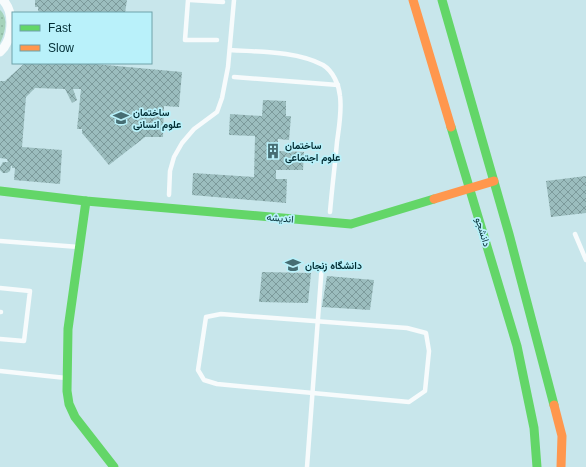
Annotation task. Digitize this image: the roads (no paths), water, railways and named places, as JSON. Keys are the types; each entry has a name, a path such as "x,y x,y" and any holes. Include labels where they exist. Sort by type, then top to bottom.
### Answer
{"main road":[{"name":"دانشجو","path":"414,0 517,346 534,428 537,467"},
{"path":"442,0 494,181 562,436 561,467"},
{"name":"اندیشه","path":"0,191 86,201 351,224 494,181"},
{"path":"86,201 68,329 69,404 75,417 114,467"}],"street":[{"path":"0,52 8,39 11,27 10,12 3,0"}],"lane":[{"path":"217,40 185,40 189,0 223,2"},
{"path":"170,195 170,171 174,157 182,142 194,129 217,112 222,98 230,50 234,0"},
{"path":"230,50 287,55 309,59 325,66 332,74 338,85 340,96 340,118 330,212"},
{"path":"234,77 338,85"},
{"path":"575,234 586,260"},
{"path":"0,241 79,247"},
{"path":"307,467 322,264"},
{"path":"0,288 30,291 24,341 0,339"},
{"path":"221,314 318,321 407,328 426,333 429,351 425,391 408,402 217,384 204,380 198,370 206,317 221,314"},
{"path":"0,372 68,378"}],"place":[{"name":"ساختمان علوم انسانی","path":"121,118"},
{"name":"ساختمان علوم اجتماعی","path":"273,151"},
{"name":"دانشگاه زنجان","path":"293,265"}]}
